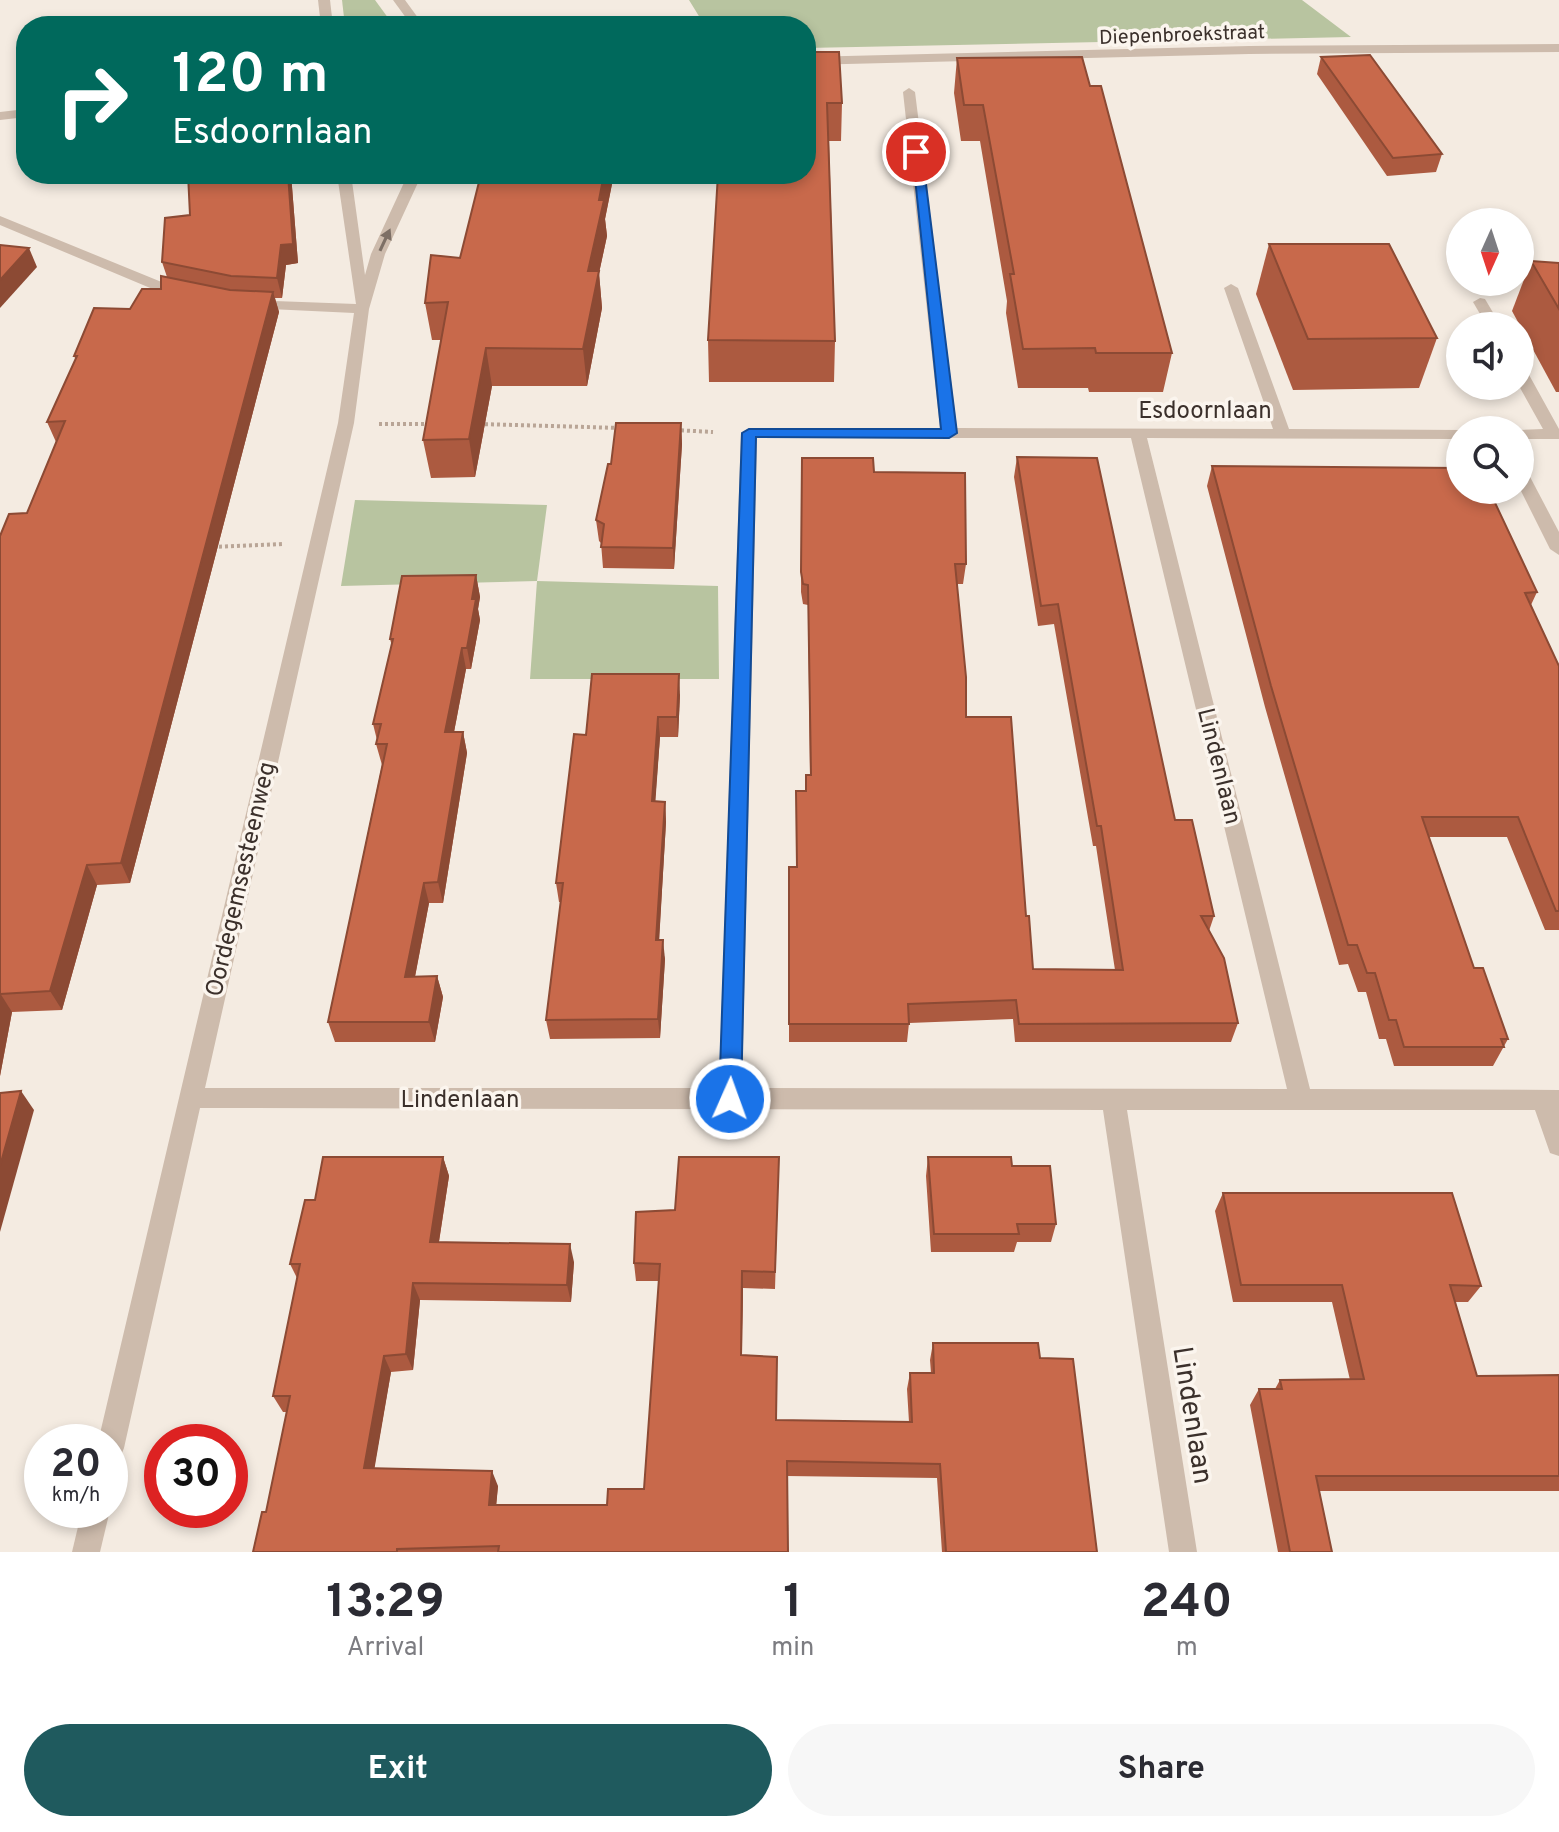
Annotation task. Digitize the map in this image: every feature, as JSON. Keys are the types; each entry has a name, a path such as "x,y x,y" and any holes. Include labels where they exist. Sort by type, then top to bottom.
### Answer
{"street":[{"name":"Diepenbroekstraat","path":"816,61 1249,50 1559,48"},
{"path":"909,92 949,433"},
{"name":"Oordegemsesteenweg","path":"345,184 362,309"},
{"name":"Oordegemsesteenweg","path":"115,1424 346,423 362,309 378,254 410,184"},
{"path":"0,220 160,287 206,296"},
{"path":"1231,288 1283,434"},
{"path":"1480,302 1486,312"},
{"path":"236,303 362,309"},
{"path":"1534,397 1556,434"},
{"path":"730,1099 749,433"},
{"name":"Esdoornlaan","path":"749,433 1446,434"},
{"name":"Lindenlaan","path":"1138,434 1301,1099"},
{"path":"1534,434 1556,434"},
{"path":"1534,500 1559,549"},
{"name":"Lindenlaan","path":"190,1098 1551,1100 1559,1145"},
{"name":"Lindenlaan","path":"1113,1099 1183,1552"},
{"path":"86,1552 92,1528"}],"path":[{"path":"346,423 440,424"},
{"path":"471,424 626,428"},
{"path":"672,430 749,433"},
{"path":"203,548 317,546"}],"green space":[{"path":"342,0 375,0 387,16 344,16"},
{"path":"689,0 1302,0 1351,37 816,48 816,16 699,16"},
{"path":"355,500 547,505 537,581 341,586"},
{"path":"537,581 718,586 719,679 530,679"}],"building":[{"path":"816,52 839,52 842,103 827,103 835,341 708,340 717,184 816,184"},
{"path":"1370,55 1442,154 1393,158 1321,57"},
{"path":"1082,57 1090,86 1101,86 1172,353 1096,353 1095,348 1023,349 1010,274 1014,274 983,105 964,105 957,58"},
{"path":"188,184 289,184 293,244 281,245 277,278 231,276 162,262 165,218 190,215"},
{"path":"478,184 602,184 599,200 604,200 588,271 599,271 583,349 486,348 469,439 423,440 448,302 425,303 431,255 460,258"},
{"path":"1269,244 1389,244 1437,338 1308,339"},
{"path":"0,245 29,248 0,280"},
{"path":"1534,261 1559,263 1559,309 1534,266"},
{"path":"161,276 230,290 273,292 121,863 87,865 50,991 0,994 0,536 9,514 27,513 65,421 47,422 77,356 74,356 94,308 130,309 142,289 161,289"},
{"path":"616,423 681,423 673,548 601,547 604,524 596,520 608,464 611,464"},
{"path":"1017,457 1097,458 1175,820 1192,820 1214,916 1201,916 1224,958 1238,1023 1019,1024 1016,1000 908,1004 909,1024 789,1024 789,867 797,867 796,791 806,791 806,775 811,775 808,585 803,584 801,572 802,458 873,458 874,472 965,473 966,564 955,564 966,677 966,717 1011,717 1033,969 1123,970 1101,826 1097,826 1058,604 1041,606"},
{"path":"1212,466 1446,468 1446,504 1496,504 1537,592 1525,593 1559,666 1559,911 1556,911 1518,817 1422,817 1474,968 1483,968 1508,1039 1501,1039 1504,1047 1404,1047 1396,1020 1389,1020 1375,973 1367,973 1357,945 1348,945 1271,686"},
{"path":"476,575 472,599 476,599 467,648 462,648 445,732 463,732 438,882 424,883 405,977 437,976 429,1022 328,1022 387,744 376,744 381,724 373,724 393,639 390,639 402,576"},
{"path":"592,674 679,674 677,717 658,717 652,801 665,802 656,940 663,940 658,1019 546,1020 563,883 556,883 574,734 586,735"},
{"path":"21,1091 0,1166 0,1093"},
{"path":"323,1157 443,1157 430,1242 570,1244 567,1285 413,1283 406,1354 384,1356 364,1468 492,1471 489,1505 607,1505 608,1489 644,1489 660,1264 634,1263 636,1212 675,1210 679,1157 779,1157 775,1272 742,1271 741,1355 777,1357 776,1420 912,1422 910,1373 934,1373 933,1343 1038,1343 1040,1358 1073,1359 1097,1552 946,1552 940,1464 787,1461 788,1552 498,1552 499,1546 397,1549 397,1552 253,1552 262,1512 266,1512 290,1396 273,1396 300,1264 290,1264 305,1200 315,1200"},
{"path":"928,1157 1011,1157 1012,1166 1050,1166 1056,1224 1017,1224 1019,1234 934,1234"},
{"path":"1223,1193 1452,1193 1481,1286 1450,1285 1477,1376 1559,1375 1559,1476 1316,1476 1332,1552 1290,1552 1259,1389 1282,1389 1280,1380 1364,1379 1342,1285 1241,1285"}],"route":[{"path":"730,1099 749,433 949,433 916,152"}]}
